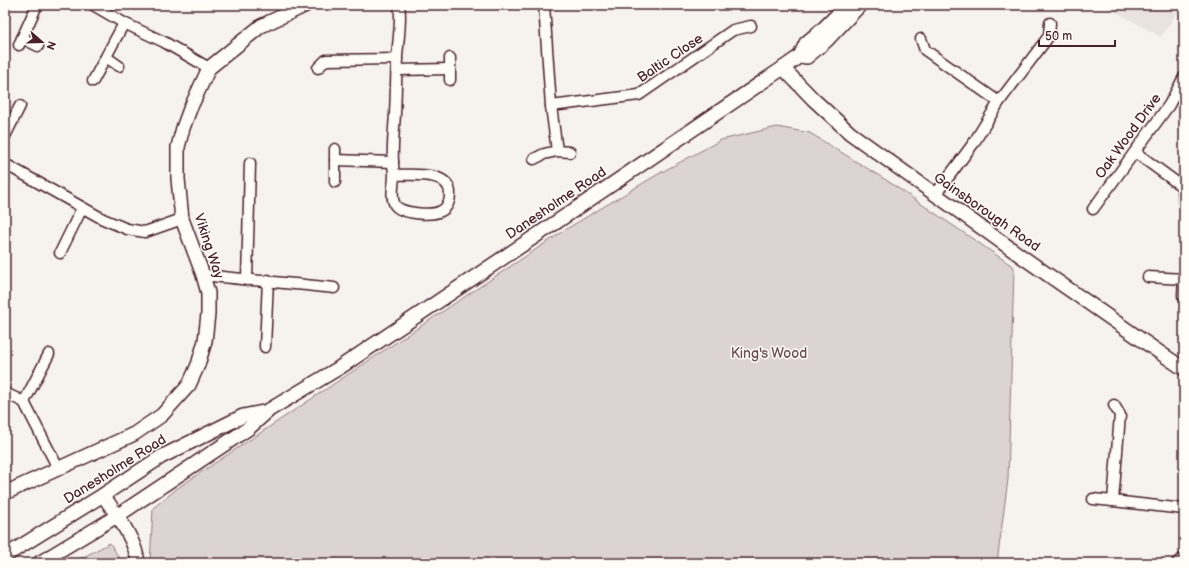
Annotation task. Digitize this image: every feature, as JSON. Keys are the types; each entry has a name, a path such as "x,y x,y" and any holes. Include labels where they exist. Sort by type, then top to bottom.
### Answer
{"street":[{"path":"37,5 20,41 38,46"},
{"path":"92,5 124,24 164,42 209,68"},
{"name":"Viking Way","path":"5,493 134,434 162,415 173,405 189,385 198,365 205,342 208,314 208,293 203,275 182,219 178,179 178,147 183,128 190,108 209,68 261,26 306,5"},
{"path":"394,175 435,176 441,179 450,190 450,196 446,207 441,211 431,213 410,212 399,209 392,197 398,70 399,5"},
{"path":"544,5 551,106 557,151"},
{"name":"Danesholme Road","path":"39,563 117,516 249,428 269,410 339,368 783,68 800,56 806,43 824,28 847,5"},
{"path":"800,56 807,57 826,41 860,5"},
{"path":"935,195 973,144 999,102 1049,36 1050,23"},
{"path":"93,81 124,24"},
{"name":"Baltic Close","path":"551,106 639,95 733,30 752,26"},
{"path":"921,39 925,50 999,102"},
{"path":"106,57 119,66"},
{"path":"450,58 450,80"},
{"path":"318,68 326,60 397,59"},
{"name":"Gainsborough Road","path":"783,68 850,132 935,195 1128,331 1184,368"},
{"path":"398,70 450,69"},
{"name":"Oak Wood Drive","path":"1093,209 1169,105 1184,77"},
{"path":"5,136 20,106"},
{"path":"335,149 335,182"},
{"path":"534,159 544,154 557,151 570,152"},
{"path":"1135,152 1183,188 1184,203"},
{"path":"335,160 393,162"},
{"path":"247,280 250,163"},
{"path":"5,177 7,166 82,208 127,229 145,232 182,219"},
{"path":"60,253 82,208"},
{"path":"203,275 247,280 268,280 334,288"},
{"path":"1148,277 1184,277 1183,296"},
{"path":"265,347 268,280"},
{"path":"24,402 49,354"},
{"path":"5,393 24,402 58,468"},
{"path":"1113,501 1120,415 1114,405"},
{"name":"Danesholme Road","path":"9,552 103,496 161,457 243,416 269,410"},
{"path":"103,496 117,516 137,555 138,563"},
{"path":"1093,499 1184,508"},
{"path":"1177,563 1184,558"}],"shaded area":[{"path":"1103,5 1182,5 1161,37"}],"green space":[{"name":"King's Wood","path":"777,127 810,133 886,180 1014,267 1008,479 997,563 150,563 153,508 179,487 568,228 660,173 721,140"},
{"path":"110,543 122,563 72,563"}]}
